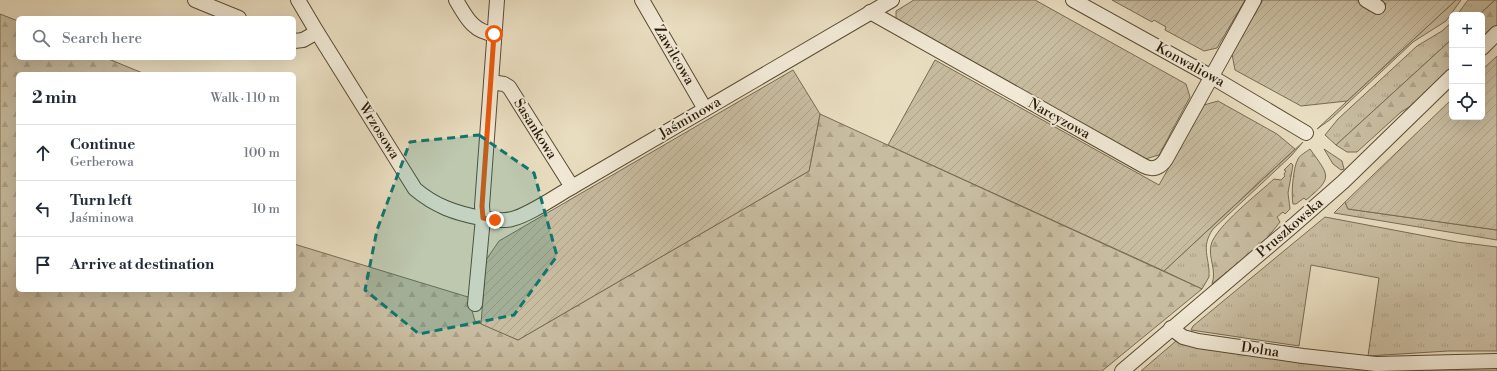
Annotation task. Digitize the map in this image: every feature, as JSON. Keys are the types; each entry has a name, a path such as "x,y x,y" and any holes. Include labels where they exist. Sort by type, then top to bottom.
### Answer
{"street":[{"path":"195,0 234,16"},
{"name":"Wrzosowa","path":"298,0 415,189 444,209 483,218"},
{"path":"456,0 475,28 485,33 494,34"},
{"path":"475,304 483,218 482,206 497,0"},
{"name":"Zawilcowa","path":"642,0 706,109"},
{"name":"Jaśminowa","path":"483,218 495,220 514,219 572,187 892,0"},
{"name":"Konwaliowa","path":"1073,0 1212,77 1306,133"},
{"path":"1212,77 1254,0"},
{"path":"1366,0 1378,7"},
{"name":"Narcyzowa","path":"870,12 1150,168 1159,167 1164,162 1212,77"},
{"path":"296,41 303,40 318,32"},
{"path":"1485,45 1497,33"},
{"name":"Pruszkowska","path":"1122,371 1171,328 1269,247 1343,182 1449,79"},
{"name":"Sasankowa","path":"491,82 504,84 509,87 572,187"},
{"name":"Dolna","path":"1171,328 1183,337 1198,341 1376,364 1497,361"}],"highlighted area":[{"path":"479,135 534,173 557,256 514,315 419,334 365,290 377,230 410,142"}],"green space":[{"path":"914,0 1035,0 1186,84 1190,97 1159,155 1145,159 896,21 896,11"},
{"path":"1112,0 1245,0 1217,48 1204,51 1165,30 1166,27 1154,20 1152,22"},
{"path":"1263,0 1356,0 1380,13 1386,4 1380,0 1456,0 1347,101 1301,106 1235,70 1232,54"},
{"path":"1456,0 1461,0 1452,12 1449,12 1449,17 1446,21 1413,42 1331,119 1317,129"},
{"path":"1468,0 1495,0 1482,12 1459,12"},
{"path":"1495,0 1497,0 1497,26 1485,38 1485,12 1482,12"},
{"path":"0,14 16,20 16,60 111,60 140,72 16,72 16,292 296,292 296,245 468,297 475,321 518,340 809,171 820,114 1202,289 1102,371 0,371"},
{"path":"1449,25 1449,42 1336,145 1325,135 1338,119 1417,46 1442,31"},
{"path":"1449,42 1449,72 1419,101 1401,112 1357,152 1347,152 1336,145"},
{"path":"1497,56 1497,230 1348,209 1345,202 1449,102 1449,120 1485,120 1485,67"},
{"path":"935,60 1159,185 1204,105 1218,101 1277,134 1295,149 1164,271 888,145"},
{"path":"793,70 820,114 809,171 518,340 481,324 486,260 499,241"},
{"path":"1303,142 1291,156 1213,229 1206,247 1209,277 1202,289 1164,271"},
{"path":"1310,149 1324,171 1326,176 1325,181 1306,200 1304,198 1296,204 1293,204 1292,194 1296,163 1300,156"},
{"path":"1324,149 1342,161 1344,169 1341,170 1333,164"},
{"path":"1291,163 1293,165 1288,193 1290,209 1285,214 1283,212 1277,217 1280,222 1264,242 1212,284 1214,274 1210,250 1214,238 1229,220 1274,179 1281,180 1285,176 1284,174 1286,171 1284,170"},
{"path":"1345,202 1348,209 1497,230 1497,240 1334,213"},
{"path":"1325,217 1457,242 1497,247 1497,351 1448,351 1368,356 1379,278 1311,265 1299,346 1191,330 1193,326"},
{"path":"1176,341 1302,359 1497,367 1497,371 1141,371"}],"route":[{"path":"494,34 482,206 483,218 495,220"}]}
